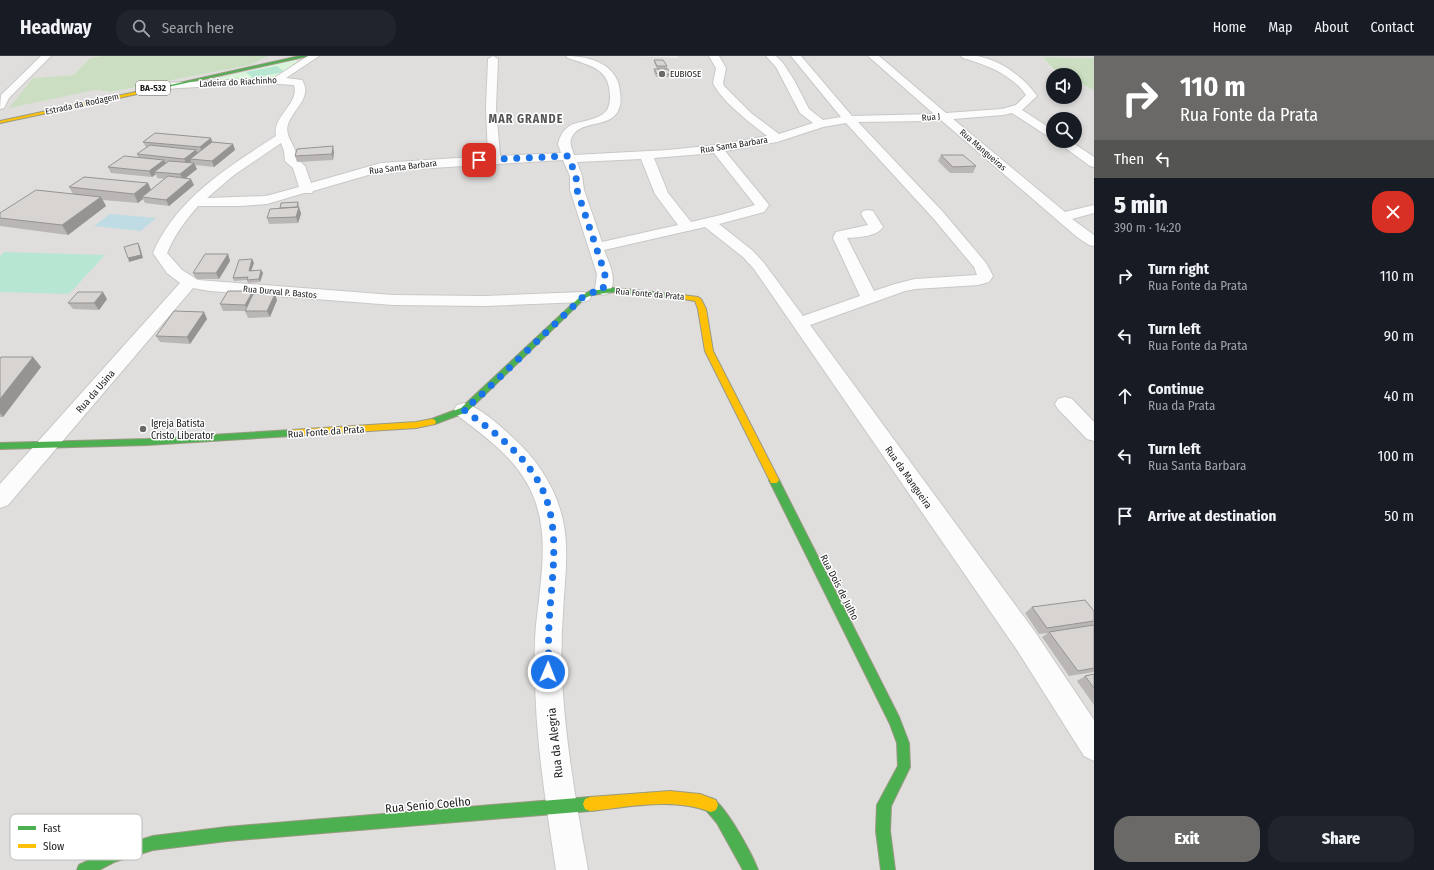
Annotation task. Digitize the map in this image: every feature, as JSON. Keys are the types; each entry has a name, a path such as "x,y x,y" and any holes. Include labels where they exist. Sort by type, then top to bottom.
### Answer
{"street":[{"path":"0,106 5,98 46,56"},
{"name":"Estrada da Rodagem","path":"0,122 306,56"},
{"path":"277,80 314,56"},
{"name":"Rua Fonte da Prata","path":"571,56 610,72 613,79 616,99 613,109 608,115 599,121 572,129 564,144 576,176 577,190 605,274 603,290"},
{"path":"714,56 721,68 718,83 720,87 748,114 777,138"},
{"path":"771,56 780,65 792,84 804,111 822,124"},
{"path":"796,56 849,119 938,215 981,266 985,276 983,279 978,280 915,284 901,287 800,324"},
{"name":"Rua Mangueiras","path":"873,56 1062,217 1094,242"},
{"name":"Rua J","path":"849,119 929,118 1003,112 1014,109 1028,101 1032,96 1030,92 1012,77 990,63 966,56"},
{"path":"493,59 491,108 494,159"},
{"name":"Ladeira do Riachinho","path":"164,86 277,80 298,82 300,86 296,103 284,119 282,124 282,137"},
{"path":"1014,109 1046,130"},
{"name":"Rua Santa Barbara","path":"195,202 256,202 307,190 381,167 494,159 646,155 717,149 777,138 822,124 849,119"},
{"path":"282,137 290,149 291,161 297,164 301,169 307,190"},
{"name":"Rua Durval P. Bastos","path":"282,137 223,178 195,202 178,220 163,242 160,253 165,264 190,282 257,290 393,300 484,301 583,297"},
{"path":"1072,148 1094,163"},
{"path":"597,247 708,223 759,209 762,205 759,200 717,149"},
{"path":"646,155 662,194 687,227"},
{"path":"1062,217 1094,209"},
{"path":"868,214 876,227 868,231 841,235 840,238 870,299"},
{"name":"Rua da Mangueira","path":"708,223 753,258 1026,641 1094,746"},
{"name":"Rua da Usina","path":"0,500 190,282"},
{"name":"Rua Fonte da Prata","path":"0,446 147,442 416,425 436,422 464,410 583,297 590,293 603,290 684,296 698,299 702,309 702,320"},
{"name":"Rua Dois de Julho","path":"702,320 709,351 891,714 903,743 904,768 884,805 883,831 888,870"},
{"path":"1065,404 1094,434"},
{"name":"Rua da Alegria","path":"464,410 498,435 519,455 534,473 546,499 554,532 554,576 549,626 548,672 553,736 561,806 572,870"},
{"name":"Rua Senio Coelho","path":"142,846 153,843 227,834 561,806 692,798 710,804 722,818 749,866"},
{"name":"Rua Senio Coelho","path":"84,870 104,860"}],"shaded area":[{"path":"0,56 102,56 90,58 74,75 33,78 111,92 250,65 269,56 638,56 678,58 678,56 1094,56 1094,58 1043,57 1051,68 1046,68 1046,104 1082,104 1082,84 1094,90 1094,870 0,870"}],"green space":[{"path":"102,56 269,56 250,65 111,92 95,90 9,108 33,78 74,75 90,58"},
{"path":"1043,57 1094,58 1094,90 1082,84 1082,68 1052,68"},
{"path":"296,60 297,64 279,77 196,83"},
{"path":"277,66 284,72 253,78 246,72"},
{"path":"4,252 105,255 69,294 0,292 0,256"}],"water":[{"path":"110,214 156,218 141,231 94,226"}],"building":[{"path":"654,60 663,60 667,66 657,66"},
{"path":"654,69 668,69 671,74 657,74"},
{"path":"155,133 211,138 200,147 143,142"},
{"path":"212,142 233,144 212,161 190,159"},
{"path":"150,145 196,150 184,159 137,154"},
{"path":"333,146 332,154 295,156 297,149"},
{"path":"941,155 963,155 976,166 953,167"},
{"path":"124,156 164,160 149,171 108,167"},
{"path":"169,161 194,163 180,174 154,172"},
{"path":"168,176 191,179 166,200 142,197"},
{"path":"84,177 148,183 134,194 69,187"},
{"path":"36,190 101,197 62,225 0,218 0,213"},
{"path":"298,202 297,207 280,208 281,203"},
{"path":"299,207 296,217 267,218 270,209"},
{"path":"138,243 141,255 128,258 124,247"},
{"path":"205,254 228,254 216,273 193,273"},
{"path":"252,259 249,271 261,270 259,279 247,280 248,277 233,278 239,260"},
{"path":"228,291 253,291 245,305 220,304"},
{"path":"78,292 103,292 94,303 68,303"},
{"path":"253,294 275,294 267,311 245,311"},
{"path":"174,311 204,312 187,337 156,336"},
{"path":"1,357 33,357 0,399 0,359"},
{"path":"1085,600 1094,611 1094,621 1047,628 1032,607"},
{"path":"1094,625 1094,668 1078,671 1049,632"},
{"path":"1094,674 1094,688 1085,676"}],"traffic: fast":[{"path":"159,88 306,56"},
{"path":"432,422 464,410 553,324 583,297 590,293 613,290 674,296"},
{"path":"0,446 147,442 291,433"},
{"path":"774,480 895,721 903,743 904,767 884,805 883,831 888,870"},
{"path":"142,846 153,843 227,834 590,804"},
{"path":"711,805 722,818 751,870"},
{"path":"84,870 104,860"}],"traffic: slow":[{"path":"0,122 159,88"},
{"path":"674,296 698,299 702,309 709,351 774,480"},
{"path":"291,433 416,425 432,422"},
{"path":"590,804 652,798 670,798 700,801 711,805"}],"place":[{"name":"EUBIOSE","path":"662,74"},
{"name":"Igreja Batista Cristo Liberator","path":"143,429"}],"district":[{"name":"MAR GRANDE","path":"526,119"}],"route":[{"path":"479,160 568,156 577,179 577,190 605,274 603,290 598,290 583,297 464,410 498,435 519,455 534,473 546,499 554,532 554,576 549,626 548,672"}]}
